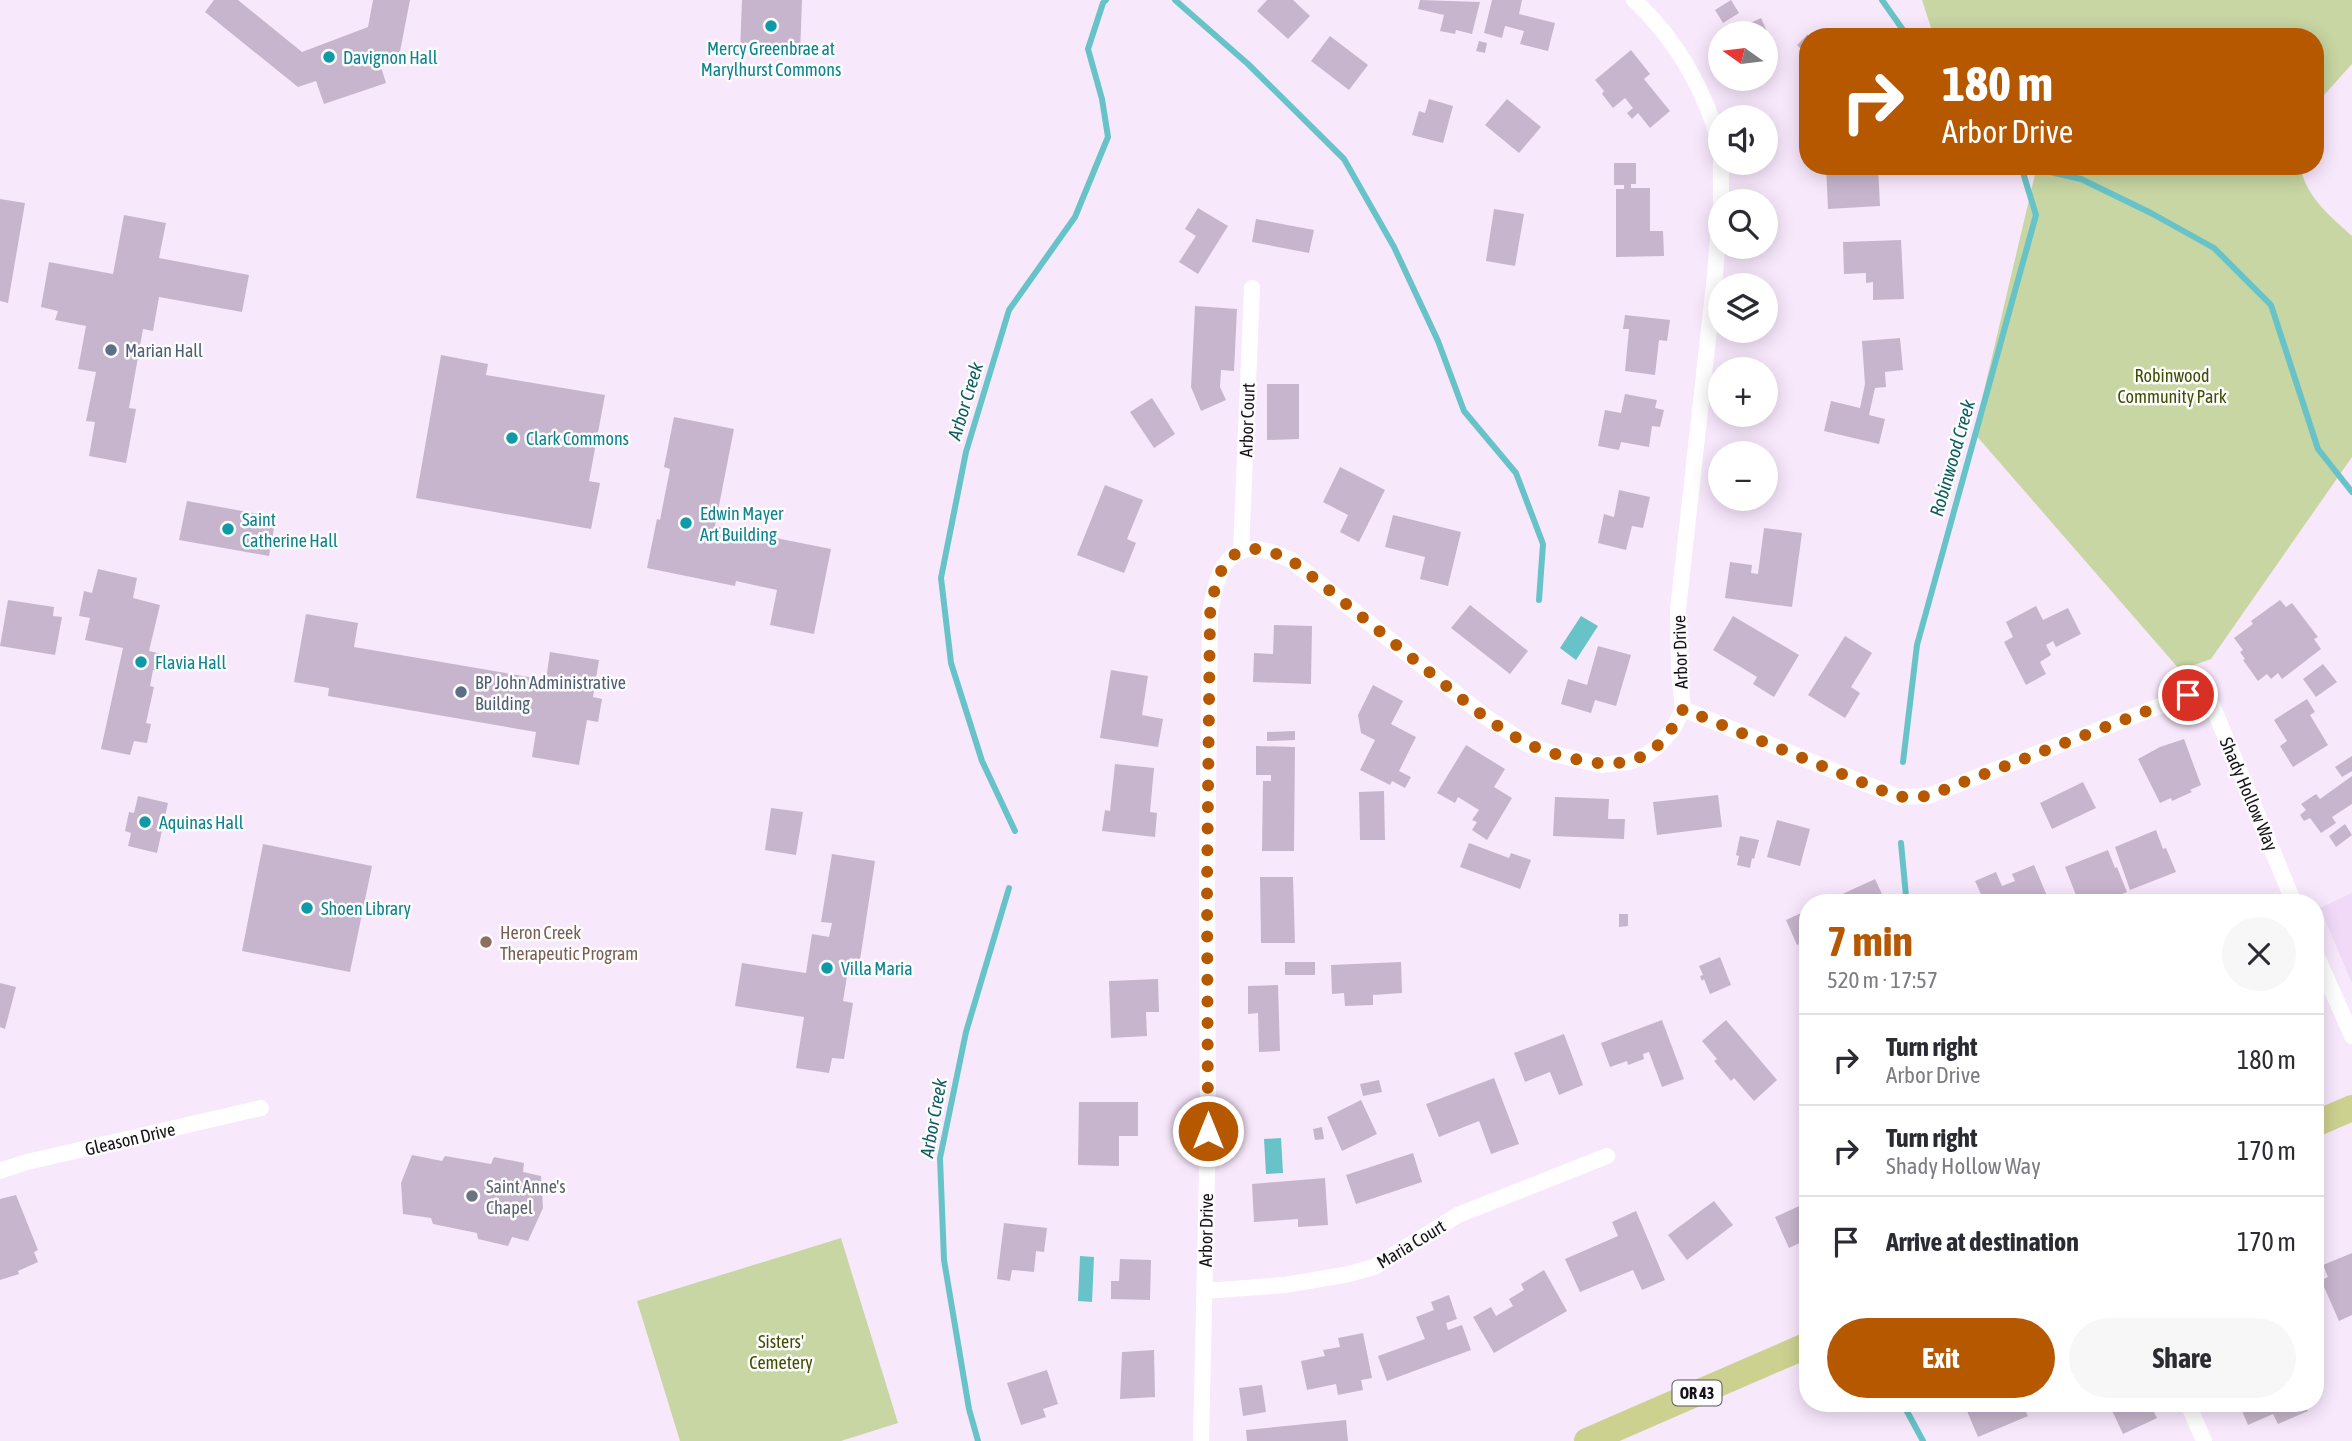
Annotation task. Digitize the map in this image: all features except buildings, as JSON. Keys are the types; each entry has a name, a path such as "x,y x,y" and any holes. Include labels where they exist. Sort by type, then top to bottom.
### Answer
{"main road":[{"path":"2324,1120 2352,1108"},
{"name":"OR 43","path":"1587,1441 1799,1349"}],"street":[{"path":"1634,0 1669,38 1708,105"},
{"name":"Arbor Drive","path":"1201,1441 1208,1131 1210,614 1218,576 1232,557 1251,548 1267,550 1291,560 1483,715 1527,744 1554,754 1601,765 1629,762 1646,755 1673,729 1683,709 1679,672 1678,609 1716,259"},
{"name":"Arbor Court","path":"1241,551 1252,288"},
{"name":"Shady Hollow Way","path":"1683,709 1898,797 1928,796 2188,695 2213,707 2290,894"},
{"path":"2324,972 2352,1036"},
{"name":"Gleason Drive","path":"0,1171 23,1163 261,1108"},
{"name":"Maria Court","path":"1205,1291 1285,1285 1374,1267 1458,1215 1607,1156"},
{"path":"2191,1412 2204,1441"}],"shaded area":[{"path":"2352,893 2352,983 2324,917 2324,906"}],"green space":[{"path":"1922,0 2352,0 2352,64 2324,95 2324,28 1931,28"},
{"name":"Robinwood Community Park","path":"2035,175 2302,175 2313,196 2352,236 2352,457 2211,659 2180,670 1974,433"},
{"name":"Sisters' Cemetery","path":"841,1238 898,1423 841,1441 680,1441 637,1301"}],"water":[{"path":"1581,616 1598,626 1576,660 1560,648"},
{"path":"1281,1138 1283,1173 1266,1174 1264,1139"},
{"path":"1080,1256 1094,1257 1092,1302 1078,1301"}],"waterway":[{"name":"Arbor Creek","path":"1015,831 982,761 951,663 941,578 966,452 1009,310 1075,217 1108,137 1102,99 1088,49 1106,0"},
{"path":"1175,0 1248,64 1344,159 1394,247 1438,341 1464,411 1516,473 1543,544 1539,600"},
{"name":"Robinwood Creek","path":"1882,0 1902,28"},
{"name":"Robinwood Creek","path":"1903,762 1917,645 2036,215 2024,175"},
{"path":"2063,175 2081,179 2214,248 2271,305 2318,449 2352,492"},
{"name":"Robinwood Creek","path":"1901,843 1906,894"},
{"name":"Arbor Creek","path":"978,1441 969,1409 944,1260 940,1158 966,1032 1009,888"},
{"name":"Robinwood Creek","path":"1907,1412 1923,1441"}],"place":[{"name":"Mercy Greenbrae at Marylhurst Commons","path":"771,26"},
{"name":"Davignon Hall","path":"329,57"},
{"name":"Marian Hall","path":"111,350"},
{"name":"Clark Commons","path":"512,438"},
{"name":"Edwin Mayer Art Building","path":"686,523"},
{"name":"Saint Catherine Hall","path":"228,529"},
{"name":"Flavia Hall","path":"141,662"},
{"name":"BP John Administrative Building","path":"461,692"},
{"name":"Aquinas Hall","path":"145,822"},
{"name":"Shoen Library","path":"307,908"},
{"name":"Heron Creek Therapeutic Program","path":"486,942"},
{"name":"Villa Maria","path":"827,968"},
{"name":"Saint Anne's Chapel","path":"472,1196"}],"route":[{"path":"1208,1131 1210,614 1218,576 1232,557 1241,551 1251,548 1267,550 1291,560 1483,715 1527,744 1554,754 1601,765 1629,762 1646,755 1673,729 1683,709 1898,797 1928,796 2188,695"}]}
